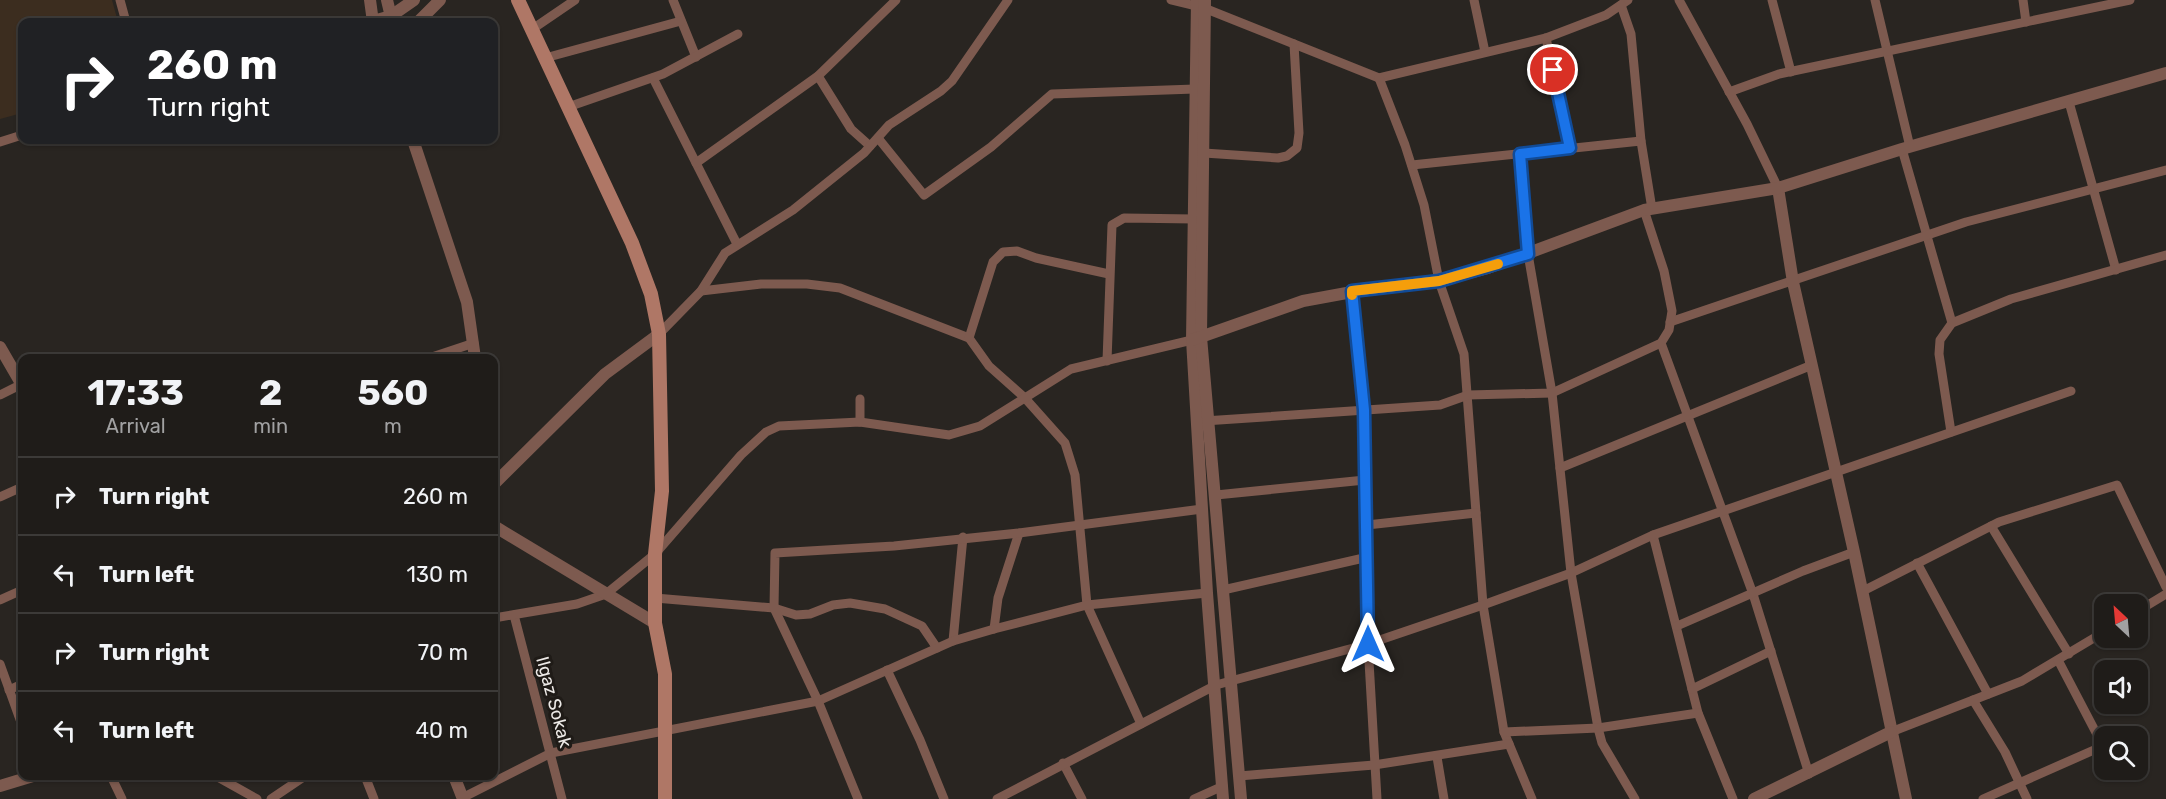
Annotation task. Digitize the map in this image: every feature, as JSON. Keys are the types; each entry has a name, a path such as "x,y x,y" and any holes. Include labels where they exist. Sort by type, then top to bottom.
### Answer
{"main road":[{"path":"518,0 632,243 651,294 659,334 662,490 655,554 655,623 665,675 665,799"}],"street":[{"path":"120,0 125,18"},
{"path":"370,0 372,18"},
{"path":"387,0 391,18"},
{"path":"392,18 414,0"},
{"path":"422,18 440,0"},
{"path":"531,30 575,0"},
{"path":"673,0 696,57"},
{"path":"696,163 818,76 896,0"},
{"path":"498,480 605,374 659,334 701,291 725,253 793,210 870,146 889,125 941,92 952,81 1008,0"},
{"path":"1171,0 1200,3 1379,78 1546,38 1606,15 1625,3 1648,209 1672,311 1669,330 1661,343 1552,393 1468,395 1440,405 1203,421"},
{"path":"1474,0 1485,52"},
{"path":"1679,0 1730,92 1778,188 1793,282 1863,591 1906,799"},
{"path":"1772,0 1791,72"},
{"path":"1875,0 1906,148 1952,323"},
{"path":"2023,0 2025,22"},
{"path":"1730,92 1791,72 2130,0"},
{"path":"1200,3 1195,89 1196,338 1203,421 1216,495 1241,799"},
{"path":"1196,338 1204,153 1200,3"},
{"path":"545,58 681,21"},
{"path":"568,107 653,78 738,34"},
{"path":"1546,38 1570,148"},
{"path":"1204,153 1278,158 1287,156 1297,148 1299,132 1294,44"},
{"path":"498,617 577,604 606,594 655,554 720,476 766,432 779,426 860,422 949,435 980,426 1071,369 1196,338 1292,305 1352,291 1439,281 1528,254 1648,209 1778,188 1906,148 2166,73"},
{"path":"818,76 851,129 870,146"},
{"path":"653,78 737,244"},
{"path":"1379,78 1412,165 1431,231 1439,281 1464,354 1483,605 1504,732 1532,799"},
{"path":"878,138 924,195 991,147 1053,94 1195,89"},
{"path":"2069,102 2116,270"},
{"path":"0,141 18,136"},
{"path":"1412,165 1641,141"},
{"path":"414,144 467,302 475,354"},
{"path":"1520,154 1528,254 1552,393 1571,573 1598,728 1602,743 1635,799"},
{"path":"1670,322 1928,237 1966,222 2166,170"},
{"path":"1107,361 1112,225 1117,220 1194,219"},
{"path":"969,338 993,262 1003,252 1017,251 1036,258 1109,274"},
{"path":"1951,432 1939,354 1940,340 1952,323 2011,299 2166,255"},
{"path":"701,291 761,284 807,284 840,288 969,338 989,366 1024,397 1059,436 1068,451 1075,475 1088,606 1142,724"},
{"path":"1352,291 1364,410 1368,644 1377,799"},
{"path":"441,354 474,343"},
{"path":"1661,343 1753,594 1809,774"},
{"path":"0,347 18,377"},
{"path":"1560,468 1812,365"},
{"path":"0,395 18,386"},
{"path":"997,799 1216,685 1368,644 1483,605 1571,573 1653,535 2071,391"},
{"path":"860,399 860,422"},
{"path":"1203,421 1202,509 1223,799"},
{"path":"1216,495 1365,480"},
{"path":"1863,591 1991,526 2117,485 2166,587"},
{"path":"0,497 18,489"},
{"path":"858,799 818,701 774,608 776,553 894,546 963,537 1019,533 1151,513 1202,509"},
{"path":"1366,525 1476,513"},
{"path":"1991,526 2068,654"},
{"path":"498,528 655,623"},
{"path":"994,629 998,598 1019,533"},
{"path":"1653,535 1698,713 1733,799"},
{"path":"953,641 963,537"},
{"path":"1677,626 1803,571 1854,552"},
{"path":"1223,590 1368,557"},
{"path":"1917,563 1988,694"},
{"path":"0,600 18,592"},
{"path":"456,780 463,799 551,753 818,701 953,641 994,629 1088,606 1207,593"},
{"path":"2148,605 2166,594"},
{"path":"655,598 774,608 796,615 810,614 833,604 850,603 885,609 922,626 937,648"},
{"name":"Ilgaz Sokak","path":"514,615 562,799"},
{"path":"1754,799 1891,732 2022,681 2094,638"},
{"path":"1692,689 1771,651"},
{"path":"1983,799 2019,781 2103,746 2058,660"},
{"path":"0,664 18,714"},
{"path":"887,670 944,799"},
{"path":"9,690 18,686"},
{"path":"1973,700 2027,799"},
{"path":"1504,732 1598,728 1698,713"},
{"path":"1239,776 1374,765 1509,744"},
{"path":"1437,757 1444,799"},
{"path":"1063,763 1082,799"},
{"path":"0,786 20,780"},
{"path":"113,780 122,799"},
{"path":"223,780 257,799"},
{"path":"271,799 299,780"},
{"path":"366,780 374,799"},
{"path":"1194,799 1223,786"}],"shaded area":[{"path":"0,0 112,0 117,18 18,18 18,114 0,119"}],"slow traffic":[{"path":"1352,295 1352,291 1439,281 1498,264"}],"route":[{"path":"1368,644 1364,410 1352,291 1439,281 1528,254 1520,154 1570,148 1553,70"}]}
